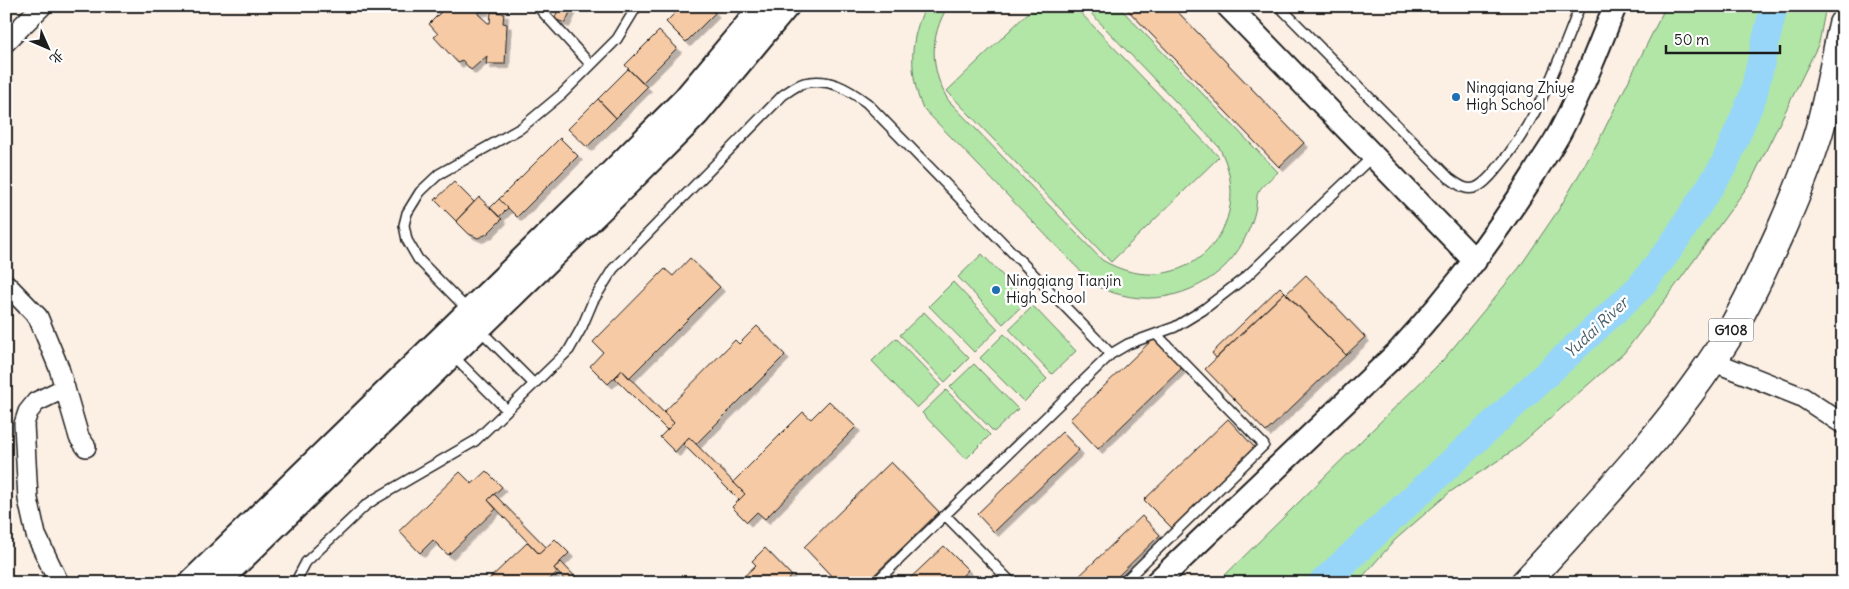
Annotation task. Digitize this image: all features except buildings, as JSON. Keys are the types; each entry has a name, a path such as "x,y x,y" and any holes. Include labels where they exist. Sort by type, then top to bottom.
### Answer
{"highway":[{"name":"G108","path":"1525,583 1636,461 1712,361 1740,316 1754,289 1807,168 1825,107 1843,24"}],"street":[{"path":"6,42 42,6"},
{"path":"218,583 452,355 474,320 683,100 762,6"},
{"path":"189,583 698,114 788,6"},
{"path":"1228,6 1475,261"},
{"path":"1156,583 1397,353 1428,320 1475,261 1514,207 1559,133 1582,87 1615,6"},
{"path":"6,284 38,317 59,368 78,437 86,447"},
{"path":"1712,361 1802,397 1843,424"},
{"path":"60,583 36,535 28,499 24,424 28,412 36,402 65,388"}],"lane":[{"path":"537,6 591,65"},
{"path":"534,384 418,259 405,233 406,213 420,192 439,174 532,121 617,39 637,6"},
{"path":"1280,6 1449,178 1465,189 1476,187 1491,176 1515,148 1549,86 1580,6"},
{"path":"295,583 306,562 354,514 375,499 475,441 569,350 582,327 593,301 613,269 783,95 803,83 823,82 846,87 868,103 1111,354"},
{"path":"875,583 1111,354 1128,344 1175,327 1203,310 1247,276 1373,156"},
{"path":"1123,583 1264,445 1157,335"},
{"path":"452,355 506,410"},
{"path":"945,515 1012,583"}],"green space":[{"path":"926,6 948,6 937,29 934,53 938,77 948,100 1102,260 1132,272 1160,274 1186,266 1207,252 1222,231 1230,205 1230,177 1219,147 1084,6 1118,6 1278,172 1258,193 1251,224 1243,242 1233,257 1221,270 1207,280 1191,289 1174,295 1157,298 1139,298 1115,293 1093,284 922,107 915,82 913,56 916,31"},
{"path":"1035,6 1074,6 1219,157 1111,262 947,91"},
{"path":"1666,6 1826,6 1819,43 1750,183 1624,353 1514,450 1450,492 1395,540 1357,583 1217,583 1443,360 1519,268 1559,209 1598,142"},
{"path":"982,254 1027,301 1003,324 958,277"},
{"path":"953,282 998,329 974,352 929,306"},
{"path":"1033,306 1076,351 1052,374 1009,329"},
{"path":"924,312 969,358 945,382 900,335"},
{"path":"1004,334 1047,379 1024,402 980,358"},
{"path":"896,338 941,385 917,408 872,361"},
{"path":"974,364 1018,409 994,432 950,387"},
{"path":"946,390 990,435 966,459 922,413"}],"waterway":[{"name":"Yudai River","path":"1322,583 1640,287 1671,247 1724,165 1753,96 1774,6"}],"place":[{"name":"Ningqiang Zhiye High School","path":"1456,97"},
{"name":"Ningqiang Tianjin High School","path":"996,290"}]}
